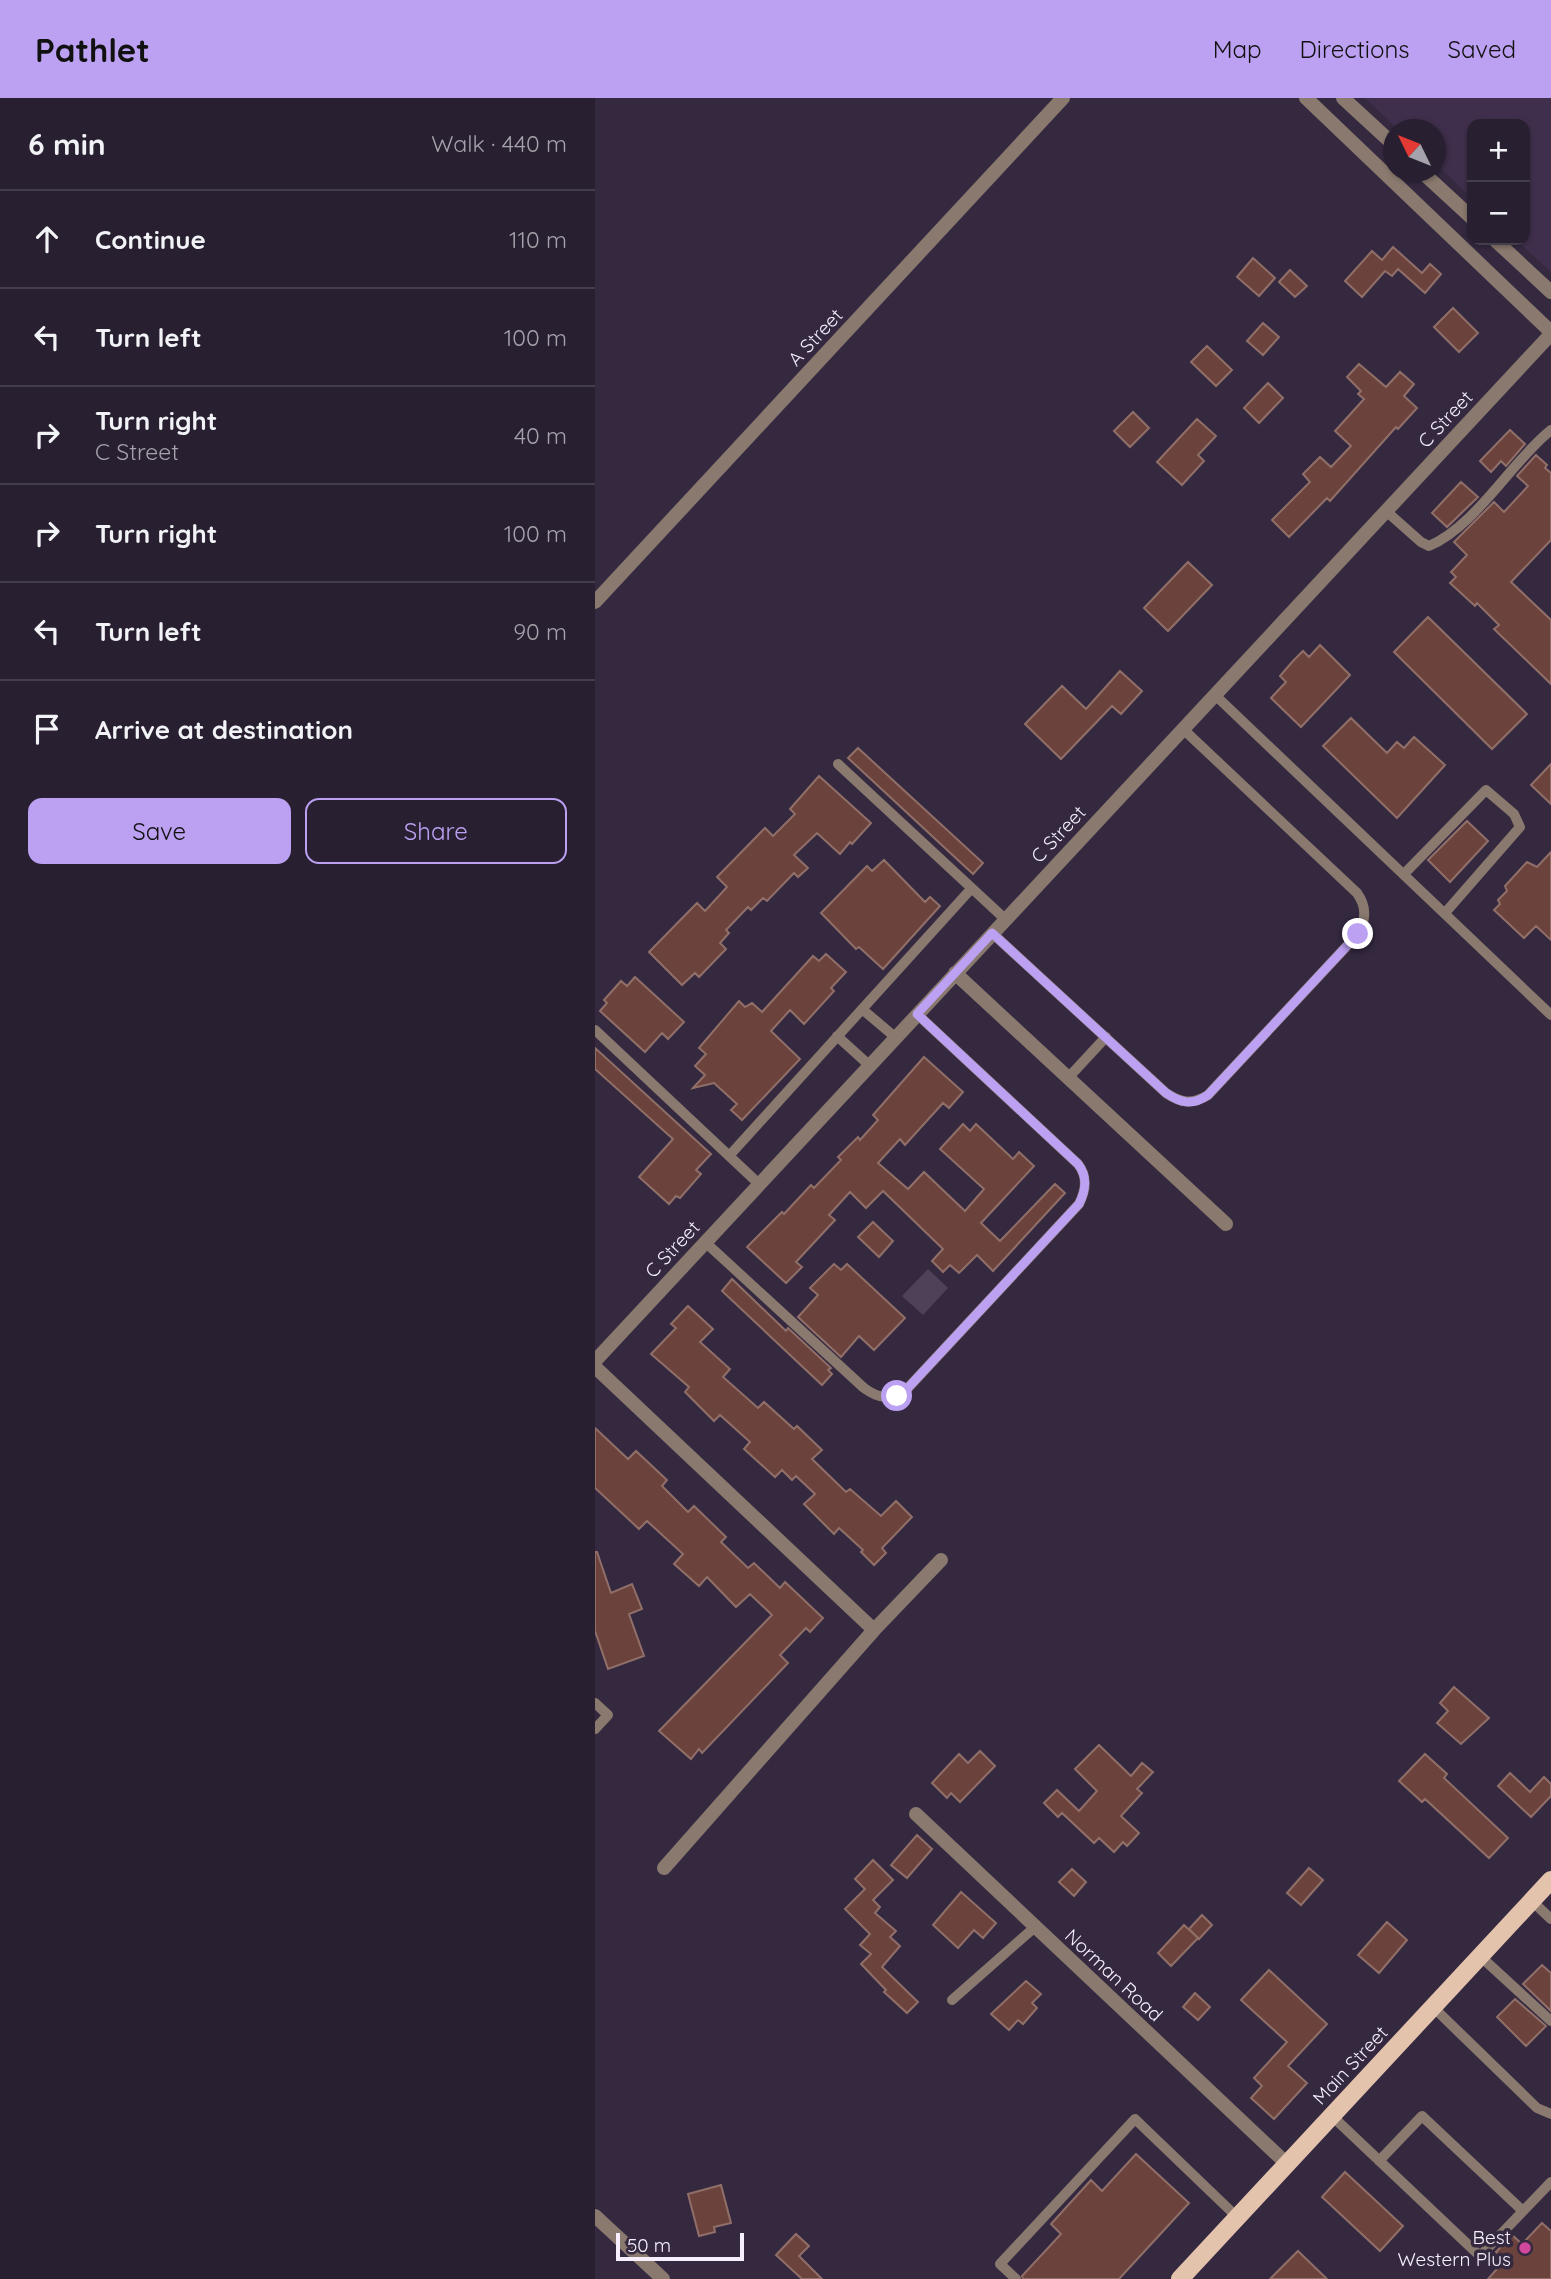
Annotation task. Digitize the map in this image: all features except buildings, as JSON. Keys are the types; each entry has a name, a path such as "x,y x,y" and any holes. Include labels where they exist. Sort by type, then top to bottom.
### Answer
{"main road":[{"name":"Main Street","path":"1180,2279 1551,1880"}],"street":[{"name":"A Street","path":"595,603 1063,98"},
{"path":"1306,98 1551,333"},
{"path":"1343,98 1383,135"},
{"path":"1433,182 1467,213"},
{"path":"1500,245 1551,292"},
{"name":"C Street","path":"595,1361 1551,333"},
{"path":"955,973 1226,1224"},
{"path":"595,1367 874,1630"},
{"path":"664,1868 874,1630 941,1560"},
{"name":"Norman Road","path":"916,1814 1286,2164"},
{"path":"595,2216 663,2279"}],"lane":[{"path":"1387,511 1421,542 1429,546 1440,541 1460,526 1551,430"},
{"path":"1215,695 1551,1016"},
{"path":"992,933 1166,1093 1188,1103 1199,1101 1208,1095 1358,934 1364,918 1363,901 1183,729"},
{"path":"838,764 1005,919"},
{"path":"1404,874 1486,790 1514,814 1520,827 1445,913"},
{"path":"729,1156 971,888"},
{"path":"862,1009 895,1037"},
{"path":"705,1242 864,1388 875,1396 886,1398 897,1396 906,1390 1079,1204 1085,1180 1083,1171 917,1014"},
{"path":"595,1031 759,1184"},
{"path":"837,1036 869,1065"},
{"path":"1068,1078 1106,1037"},
{"path":"595,1703 608,1715 595,1729"},
{"path":"1532,1901 1551,1919"},
{"path":"952,2000 1035,1927"},
{"path":"1480,1956 1551,2021"},
{"path":"1433,2007 1537,2108 1551,2114"},
{"path":"1331,2115 1480,2256 1551,2182"},
{"path":"1379,2161 1422,2116 1523,2211"},
{"path":"1016,2279 1000,2264 1135,2119 1237,2217"}],"shaded area":[{"path":"1365,98 1551,98 1551,272 1521,245 1530,245 1530,119 1467,119 1467,194 1446,174 1446,119 1387,119"},
{"path":"928,1269 948,1288 923,1315 902,1296"}],"place":[{"name":"Best Western Plus","path":"1525,2248"}],"route":[{"path":"897,1396 906,1390 1079,1204 1085,1188 1083,1171 1078,1164 917,1014 992,933 1166,1093 1188,1103 1199,1101 1208,1095 1358,934"}]}
